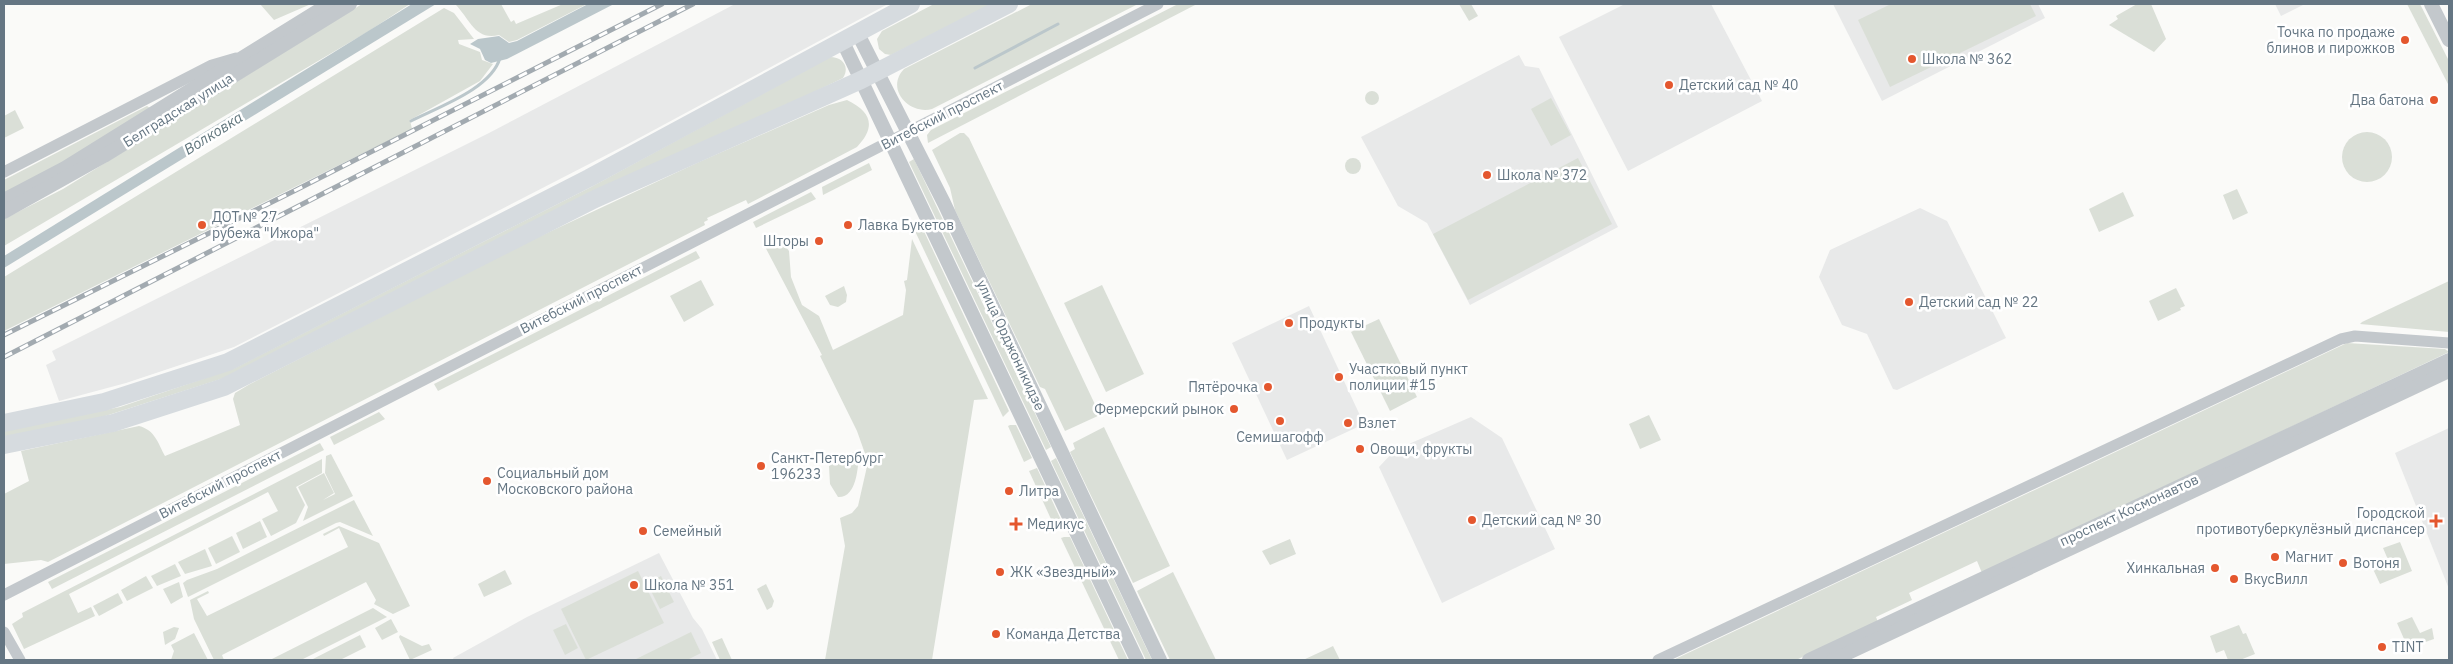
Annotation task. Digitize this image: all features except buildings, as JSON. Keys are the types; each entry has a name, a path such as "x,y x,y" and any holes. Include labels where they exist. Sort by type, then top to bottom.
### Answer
{"main road":[{"path":"4,423 104,402 228,362 589,178 842,40 912,4"},
{"path":"4,445 113,423 224,386 603,195 861,80 1010,4"}],"street":[{"name":"Белградская улица","path":"4,200 65,168 329,4"},
{"name":"Белградская улица","path":"4,212 104,156 350,4"},
{"name":"Витебский проспект","path":"4,595 1158,4"},
{"path":"2431,4 2449,40"},
{"name":"улица Орджоникидзе","path":"857,32 908,132 1160,660"},
{"name":"улица Орджоникидзе","path":"842,40 1137,660"},
{"path":"4,172 212,65 245,56"},
{"path":"1658,660 2341,339 2355,336 2449,343"},
{"name":"проспект Космонавтов","path":"1809,660 2449,360"},
{"name":"проспект Космонавтов","path":"1833,660 2449,371"},
{"path":"4,632 20,660"}],"shaded area":[{"path":"260,4 311,4 274,20"},
{"path":"362,4 410,4 369,31 4,246 4,219 63,189"},
{"path":"455,4 501,4 511,22 514,20 516,24 563,4 587,4 517,40 509,42 499,35 484,35 478,32"},
{"path":"735,4 886,5 628,144 234,347 126,383 59,401 46,365 56,360 52,351 489,133"},
{"path":"934,4 992,4 891,55 885,54 879,49 877,39 882,31"},
{"path":"1032,4 1138,4 932,109 923,110 915,108 902,99 897,85 904,69"},
{"path":"1178,4 1197,4 928,143 927,135 931,130"},
{"path":"1459,4 1471,4 1478,16 1469,21"},
{"name":"Детский сад № 40","path":"1625,4 1711,4 1762,101 1628,171 1559,37"},
{"name":"Школа № 362","path":"1833,4 2038,4 2045,18 1882,101"},
{"name":"Школа № 362","path":"1891,4 2030,4 2036,16 1890,87 1858,20"},
{"path":"2137,4 2151,4 2166,39 2154,52 2109,25 2118,19 2116,16"},
{"path":"2275,4 2305,4 2281,16"},
{"path":"2407,4 2420,4 2449,61 2449,86"},
{"path":"444,8 454,13 474,39 458,40 459,44 480,52 482,60 493,64 480,81 410,120 412,129 4,331 4,277"},
{"name":"Школа № 372","path":"1519,55 1525,66 1539,68 1618,227 1470,305 1427,223 1398,206 1361,137"},
{"path":"830,57 835,57 844,63 846,70 843,78 224,378 99,418 4,437 4,431 120,407 235,368 591,187"},
{"path":"1369,91 1375,91 1379,98 1375,105 1369,105 1365,101 1365,95"},
{"path":"1551,98 1571,135 1551,146 1531,109"},
{"path":"847,100 862,110 868,120 869,127 867,133 857,147 748,204 746,200 707,218 708,220 704,222 705,225 48,562 41,560 4,564 4,494 29,481 21,451 139,426 152,434 165,456 240,425 233,399 235,393 250,384 517,247 699,162 829,105"},
{"path":"147,106 150,108 60,164 4,193 4,180"},
{"path":"15,110 24,128 4,138 4,116"},
{"path":"2362,132 2372,132 2385,139 2392,152 2392,162 2385,175 2372,182 2362,182 2353,178 2346,171 2342,162 2342,152 2346,143 2353,136"},
{"path":"960,133 964,133 969,138 1100,415 1065,431 1045,389 1040,387 955,210 950,188 932,150"},
{"path":"1350,158 1356,158 1361,163 1359,172 1350,174 1345,169 1345,163"},
{"path":"1578,158 1612,224 1468,300 1433,234"},
{"path":"914,159 1051,447 1046,450 909,162"},
{"path":"869,163 872,170 823,195 822,187"},
{"path":"2237,189 2248,213 2233,220 2223,195"},
{"path":"811,192 816,199 756,228 753,222"},
{"path":"2123,192 2134,216 2099,232 2089,209"},
{"name":"Детский сад № 22","path":"1920,208 1947,221 2006,338 1897,390 1893,389 1867,334 1842,325 1819,277 1830,250"},
{"path":"921,225 1009,411 1003,417 914,229"},
{"path":"770,234 776,243 783,243 789,251 791,277 802,305 819,316 833,350 903,315 906,290 904,281 907,280 912,239 988,399 974,400 932,660 825,660 845,546 840,518 852,513 858,506 868,462 857,431 820,356 822,355 762,241 764,236"},
{"path":"696,251 700,258 438,391 434,384"},
{"path":"701,280 714,305 684,322 670,296"},
{"path":"2449,281 2449,332 2360,324 2362,322"},
{"path":"1102,285 1144,374 1106,392 1064,303"},
{"path":"844,286 847,295 846,302 838,307 830,305 825,296"},
{"path":"2176,288 2185,306 2180,308 2181,310 2158,321 2149,301"},
{"path":"1309,306 1364,424 1287,460 1232,343"},
{"path":"1379,319 1417,397 1390,411 1351,332"},
{"path":"2347,343 2445,349 2449,352 1982,573 1977,561 1909,593 1912,600 1876,617 1878,622 1796,660 1673,660"},
{"path":"379,412 385,419 334,445 330,437"},
{"path":"1649,415 1661,440 1640,449 1629,424"},
{"name":"Детский сад № 30","path":"1471,417 1502,438 1555,549 1442,603 1379,467 1395,450"},
{"path":"1016,425 1032,458 1024,462 1008,426"},
{"path":"1104,427 1170,566 1133,583 1070,452 1075,449 1073,443"},
{"name":"Городской противотуберкулёзный диспансер","path":"2449,428 2449,589 2395,453"},
{"path":"320,443 324,450 52,589 48,582"},
{"path":"854,452 859,453 853,487 849,493 838,497 830,484 829,466"},
{"path":"331,454 353,496 303,521 308,507 298,487 324,473 334,493 323,500 335,494 325,473 326,456"},
{"path":"1056,458 1152,660 1146,660 1051,461"},
{"path":"322,459 322,473 296,487 305,505 296,523 271,536 262,519 278,511 268,492 69,594 78,613 91,607 95,616 24,649 12,624 23,617 22,613"},
{"path":"1037,468 1062,522 1056,530 1029,471"},
{"path":"354,500 373,536 340,522 336,523 188,597 183,583 187,580 217,569"},
{"path":"260,521 267,537 243,549 236,533"},
{"path":"339,526 379,543 410,606 393,614 374,604 376,600 366,582 222,655 224,660 214,660 194,619 190,600 208,591 209,593 197,599 207,616 348,547 339,528 324,536 323,534"},
{"path":"232,536 240,552 216,564 208,548"},
{"path":"1070,537 1128,660 1119,660 1061,538"},
{"path":"1290,539 1296,554 1270,565 1262,551"},
{"path":"2400,542 2412,571 2380,584 2373,569 2389,562 2383,548"},
{"path":"205,549 212,566 185,574 178,562"},
{"name":"Школа № 351","path":"659,553 693,618 702,629 717,660 454,660 453,658 527,617"},
{"path":"175,564 181,576 157,586 151,576"},
{"path":"505,570 512,584 484,597 478,584"},
{"path":"638,571 664,623 586,660 561,609"},
{"path":"1173,572 1216,660 1170,660 1137,591"},
{"path":"146,576 153,588 127,601 121,590"},
{"path":"661,576 674,602 660,609 647,583"},
{"path":"179,582 183,597 171,604 163,589"},
{"path":"766,584 774,601 772,607 767,610 757,589"},
{"path":"118,593 123,603 99,616 93,606"},
{"path":"373,608 387,617 301,660 270,660"},
{"path":"2412,617 2420,633 2432,628 2434,639 2408,648 2397,623"},
{"path":"391,619 398,632 382,640 375,628"},
{"path":"566,624 578,648 565,655 553,630"},
{"path":"2239,625 2243,634 2246,633 2255,654 2240,660 2228,660 2224,650 2216,653 2210,636"},
{"path":"174,627 179,628 175,639 165,645 163,632"},
{"path":"691,632 701,653 687,660 634,660"},
{"path":"194,633 208,660 171,660 174,651 171,645"},
{"path":"360,635 366,647 340,660 311,660"},
{"path":"400,635 422,646 429,644 432,650 410,660 399,637"},
{"path":"722,638 732,660 720,660 712,642"},
{"path":"1333,646 1340,660 1303,660 1329,648"}],"water":[{"name":"Волковка","path":"412,4 436,4 4,268 4,256"},
{"path":"588,4 614,4 507,59 491,63 485,60 480,49 470,44 478,39 499,36 509,43 517,41"}],"waterway":[{"path":"975,68 1058,24"},
{"path":"411,121 475,88 495,69 500,58"}],"railway":[{"path":"4,335 296,190 662,4"},
{"path":"4,357 693,4"}],"place":[{"name":"Точка по продаже блинов и пирожков","path":"2405,40"},
{"name":"Школа № 362","path":"1912,59"},
{"name":"Детский сад № 40","path":"1669,85"},
{"name":"Два батона","path":"2434,100"},
{"name":"Школа № 372","path":"1487,175"},
{"name":"ДОТ № 27 рубежа \"Ижора\"","path":"202,225"},
{"name":"Лавка Букетов","path":"848,225"},
{"name":"Шторы","path":"819,241"},
{"name":"Детский сад № 22","path":"1909,302"},
{"name":"Продукты","path":"1289,323"},
{"name":"Участковый пункт полиции #15","path":"1339,377"},
{"name":"Пятёрочка","path":"1268,387"},
{"name":"Фермерский рынок","path":"1234,409"},
{"name":"Семишагофф","path":"1280,421"},
{"name":"Взлет","path":"1348,423"},
{"name":"Овощи, фрукты","path":"1360,449"},
{"name":"Санкт-Петербург 196233","path":"761,466"},
{"name":"Социальный дом Московского района","path":"487,481"},
{"name":"Литра","path":"1009,491"},
{"name":"Детский сад № 30","path":"1472,520"},
{"name":"Городской противотуберкулёзный диспансер","path":"2436,521"},
{"name":"Медикус","path":"1016,524"},
{"name":"Семейный","path":"643,531"},
{"name":"Магнит","path":"2275,557"},
{"name":"Вотоня","path":"2343,563"},
{"name":"Хинкальная","path":"2215,568"},
{"name":"ЖК «Звездный»","path":"1000,572"},
{"name":"ВкусВилл","path":"2234,579"},
{"name":"Школа № 351","path":"634,585"},
{"name":"Команда Детства","path":"996,634"},
{"name":"TINT","path":"2382,647"}]}
